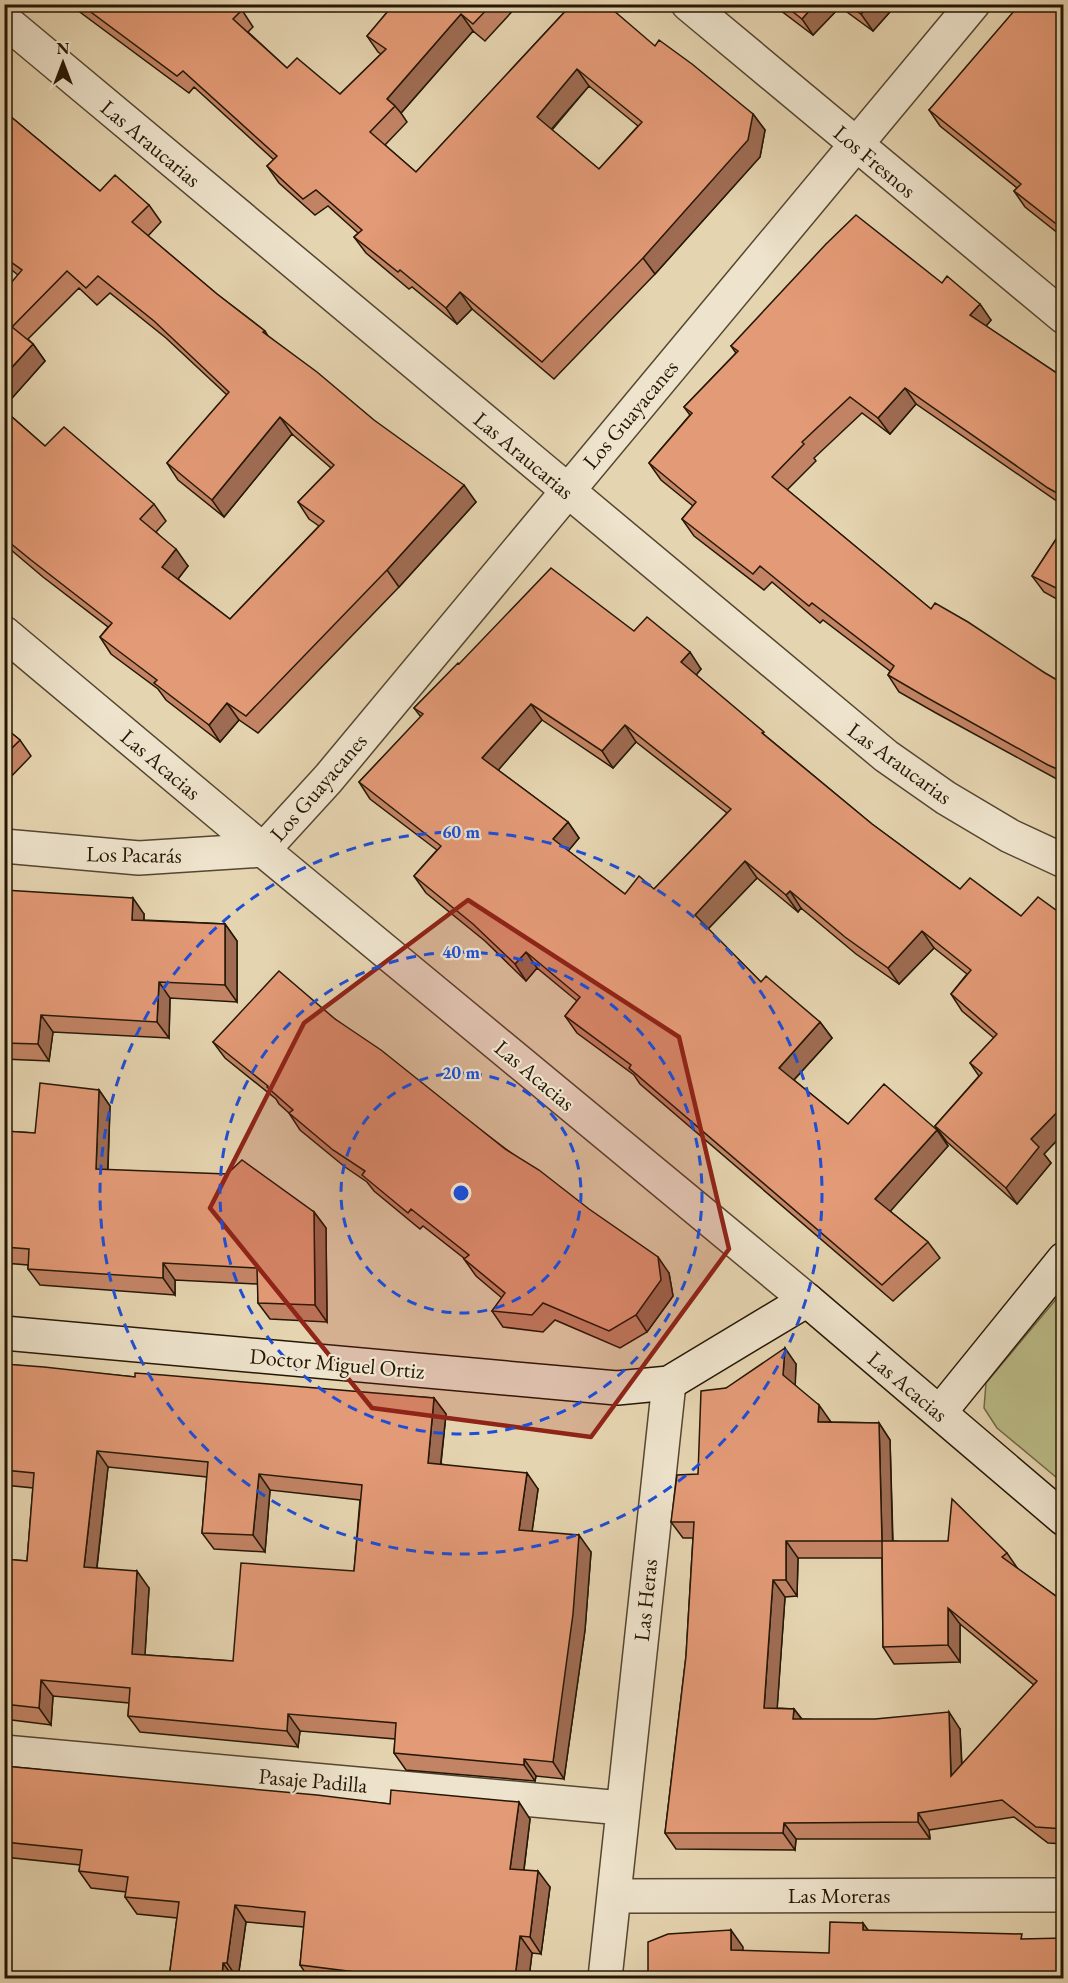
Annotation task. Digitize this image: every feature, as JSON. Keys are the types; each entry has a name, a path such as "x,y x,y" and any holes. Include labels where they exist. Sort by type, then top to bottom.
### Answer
{"street":[{"name":"Los Fresnos","path":"688,4 1064,317"},
{"name":"Los Guayacanes","path":"263,850 328,779 973,4"},
{"name":"Las Araucarias","path":"4,20 886,756 946,798 1010,836 1064,861"},
{"name":"Las Acacias","path":"4,633 807,1300 1064,1519"},
{"name":"Los Pacarás","path":"4,846 140,858 263,850"},
{"path":"940,1412 1064,1259"},
{"path":"669,1383 807,1300"},
{"name":"Doctor Miguel Ortiz","path":"4,1333 617,1388 669,1383"},
{"name":"Las Heras","path":"605,1978 669,1383"},
{"name":"Pasaje Padilla","path":"4,1752 622,1808"},
{"name":"Las Moreras","path":"614,1896 1064,1895"}],"highlighted area":[{"path":"468,900 679,1037 729,1249 591,1437 372,1408 210,1208 304,1023"}],"green space":[{"path":"1063,1291 1063,1483 997,1428 984,1408 986,1383"}],"building":[{"path":"80,4 235,4 242,10 233,19 287,68 297,58 340,94 386,49 367,36 394,4 492,4 473,24 461,14 387,99 395,106 370,132 416,172 572,4 606,4 655,46 659,40 753,114 748,140 643,258 542,362 460,292 446,308 400,270 398,272 354,237 362,230 316,190 303,199 267,166 277,156 183,71 177,76","holes":["577,69 642,122 599,169 537,117"]},
{"path":"783,4 815,4 802,19"},
{"path":"847,4 870,4 861,14"},
{"path":"1020,4 1064,4 1064,230 1014,191 1021,184 929,110"},
{"path":"4,111 100,191 115,175 149,205 132,222 217,294 265,331 263,332 317,372 374,420 464,485 387,570 246,716 227,703 209,725 154,683 157,680 100,637 112,623 4,538 4,410 45,446 64,427 154,504 140,519 176,549 162,567 230,619 324,521 298,502 334,465 280,417 212,500 167,463 229,392 154,321 98,276 86,288 67,271 12,327 33,344 4,376 4,291 22,270 4,257"},
{"path":"856,215 942,283 947,276 980,304 970,315 1064,378 1064,497 905,388 878,418 850,397 802,442 804,444 772,477 931,609 935,603 1064,684 1064,772 888,675 894,666 812,603 809,606 760,566 753,574 682,519 696,502 649,463 692,413 684,407 738,351 731,346"},
{"path":"1064,527 1064,592 1032,576"},
{"path":"551,568 634,631 647,617 690,652 681,662 764,732 762,733 872,824 960,889 970,878 1021,916 1038,897 1064,916 1064,1105 1031,1139 1039,1147 1006,1188 935,1126 982,1073 970,1063 997,1034 951,994 971,970 922,931 888,968 845,937 790,891 786,895 745,861 695,915 761,982 766,976 820,1022 779,1068 848,1124 884,1084 937,1130 875,1199 928,1242 882,1285 629,1068 631,1065 565,1016 580,997 526,952 515,964 473,924 414,876 441,846 359,782 423,714 414,708","holes":["531,704 602,751 625,725 731,809 654,889 639,876 625,894 553,839 568,822 482,758"]},
{"path":"4,727 20,740 4,756"},
{"path":"4,890 133,898 132,920 225,924 225,985 159,982 157,1022 41,1015 38,1044 4,1043"},
{"path":"279,971 335,1019 381,1050 505,1149 539,1170 589,1209 658,1257 661,1280 636,1315 609,1331 543,1303 532,1315 492,1311 505,1293 464,1259 469,1255 411,1209 408,1213 362,1175 365,1171 333,1150 289,1113 293,1110 268,1086 213,1042"},
{"path":"40,1083 99,1090 96,1169 227,1174 242,1160 314,1212 315,1305 258,1303 257,1268 163,1263 163,1278 28,1269 29,1249 4,1247 4,1131 35,1133"},
{"path":"785,1348 783,1375 819,1405 818,1422 879,1423 882,1541 948,1541 952,1499 1007,1553 1002,1557 1064,1602 1064,1829 1036,1827 1002,1800 918,1813 918,1822 784,1823 783,1833 665,1833 686,1656 694,1522 671,1522 677,1475 698,1474 701,1391 726,1388","holes":["786,1541 882,1541 883,1647 948,1645 948,1608 1037,1681 951,1776 949,1712 875,1719 793,1719 794,1709 764,1708 773,1580 786,1580"]},
{"path":"4,1364 135,1377 135,1373 434,1398 428,1463 527,1473 519,1530 579,1535 573,1614 553,1762 524,1759 524,1765 394,1753 396,1723 288,1714 287,1731 128,1716 130,1688 41,1680 39,1708 4,1704 4,1559 27,1561 34,1473 4,1470","holes":["97,1451 208,1462 202,1533 253,1535 259,1474 362,1485 354,1571 241,1563 233,1661 132,1654 137,1571 84,1567"]},
{"path":"4,1766 317,1795 390,1804 391,1790 519,1802 510,1869 538,1871 530,1937 520,1936 515,1978 363,1978 363,1973 300,1965 305,1912 235,1905 227,1963 223,1963 222,1978 169,1978 179,1902 125,1897 128,1877 79,1871 82,1850 4,1842"},
{"path":"830,1922 863,1923 863,1930 1022,1934 1021,1939 1064,1938 1064,1978 609,1978 610,1975 648,1973 648,1942 668,1934 731,1930 731,1950 829,1953"}]}
